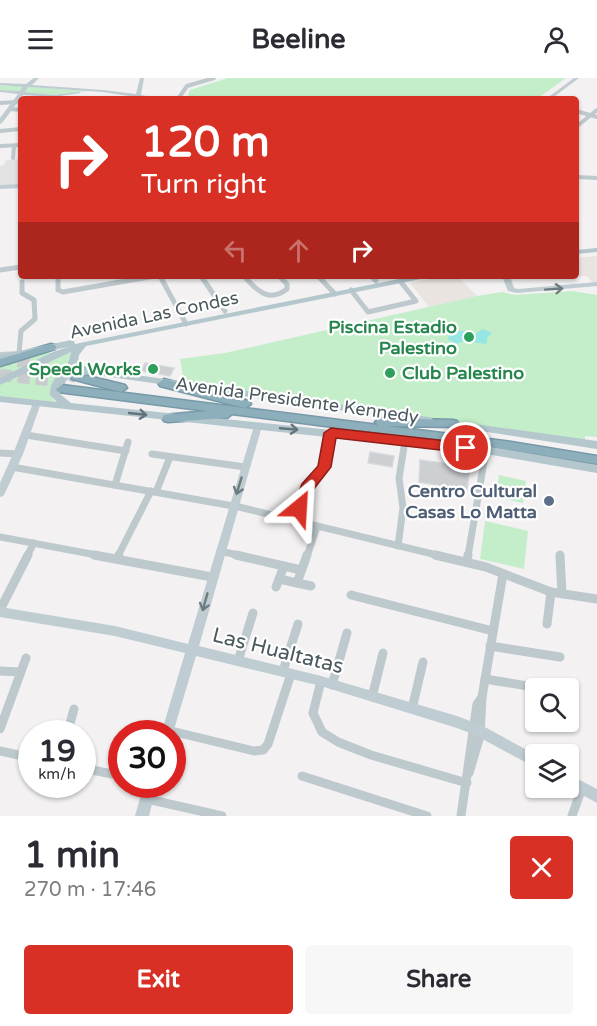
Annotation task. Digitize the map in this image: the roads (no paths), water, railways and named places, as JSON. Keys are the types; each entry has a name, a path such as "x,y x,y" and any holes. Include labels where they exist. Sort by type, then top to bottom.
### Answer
{"highway":[{"path":"0,363 51,347"},
{"name":"Avenida Presidente Kennedy","path":"597,452 245,404 68,383 263,414 511,446 597,460"},
{"path":"164,383 245,404"},
{"path":"168,418 263,414"},
{"path":"381,422 453,424"}],"main road":[{"path":"579,252 597,250"},
{"name":"Avenida Las Condes","path":"51,347 333,292 373,279"},
{"name":"Avenida Las Condes","path":"0,382 56,354 83,344 276,298 351,290 396,279"},
{"path":"83,344 75,352 73,363 77,367 94,372 597,445"},
{"path":"0,356 18,356 26,363 17,375"},
{"path":"69,407 54,394 56,383 70,374 94,372"},
{"path":"0,399 486,450 597,469"}],"street":[{"path":"20,96 37,78"},
{"path":"0,84 138,96 142,78"},
{"path":"178,96 184,87 214,78"},
{"path":"552,96 577,78"},
{"path":"0,91 58,96 96,92 120,94"},
{"path":"0,122 18,99"},
{"path":"0,103 16,102"},
{"path":"10,109 18,110"},
{"path":"579,125 597,110"},
{"path":"579,112 597,117"},
{"path":"0,131 18,129"},
{"path":"0,146 18,145"},
{"path":"13,158 14,146"},
{"path":"579,177 597,178"},
{"path":"0,188 18,186"},
{"path":"0,270 18,267"},
{"path":"57,279 58,290 63,292 138,279"},
{"path":"162,279 186,321"},
{"path":"203,279 225,311"},
{"path":"247,279 260,294 276,298 288,287 281,279"},
{"path":"321,279 333,292"},
{"path":"351,290 368,312 416,301 401,279"},
{"path":"507,279 511,289 527,291 597,284"},
{"path":"18,356 20,332 35,319 34,300 22,293 22,282"},
{"path":"0,493 26,435 37,403"},
{"path":"170,720 258,426"},
{"path":"296,521 303,495 324,467 331,433"},
{"path":"26,435 126,451"},
{"path":"399,546 403,508 399,478 405,441"},
{"path":"115,485 128,442"},
{"path":"467,562 486,450"},
{"path":"0,453 18,454"},
{"path":"152,454 245,467"},
{"path":"117,559 170,457"},
{"path":"12,467 233,506 467,562 551,592 597,599"},
{"path":"297,583 317,527"},
{"path":"0,537 212,577"},
{"path":"0,611 34,543"},
{"path":"220,551 301,570"},
{"path":"560,555 562,594"},
{"path":"284,566 278,583 310,586"},
{"path":"461,816 468,778 468,760 476,729 504,574"},
{"path":"547,624 551,592"},
{"path":"351,595 493,631"},
{"name":"Las Hualtatas","path":"0,611 103,628 326,683 476,729 525,756"},
{"path":"238,661 252,613"},
{"path":"186,736 254,751 263,750 268,744 298,624"},
{"path":"347,633 313,714 326,736 371,755 468,778"},
{"path":"490,646 560,657"},
{"path":"372,697 383,653"},
{"path":"0,729 26,658"},
{"path":"412,709 423,662"},
{"path":"0,671 20,672"},
{"path":"485,679 525,686"},
{"path":"71,720 74,709"},
{"path":"0,751 18,755"},
{"path":"302,776 427,816"},
{"path":"579,786 597,796"},
{"path":"572,816 582,788"},
{"path":"142,816 147,799 222,816"}],"water":[{"name":"Piscina Estadio Palestino","path":"483,329 492,333 487,338 487,344 465,341 455,344 448,339 450,331 464,331 472,336"}],"tunnel":[{"path":"0,358 32,363 76,377"},
{"path":"0,375 66,382"}],"place":[{"name":"Piscina Estadio Palestino","path":"469,337"},
{"name":"Speed Works","path":"153,369"},
{"name":"Club Palestino","path":"390,373"},
{"name":"Centro Cultural Casas Lo Matta","path":"549,501"}]}
